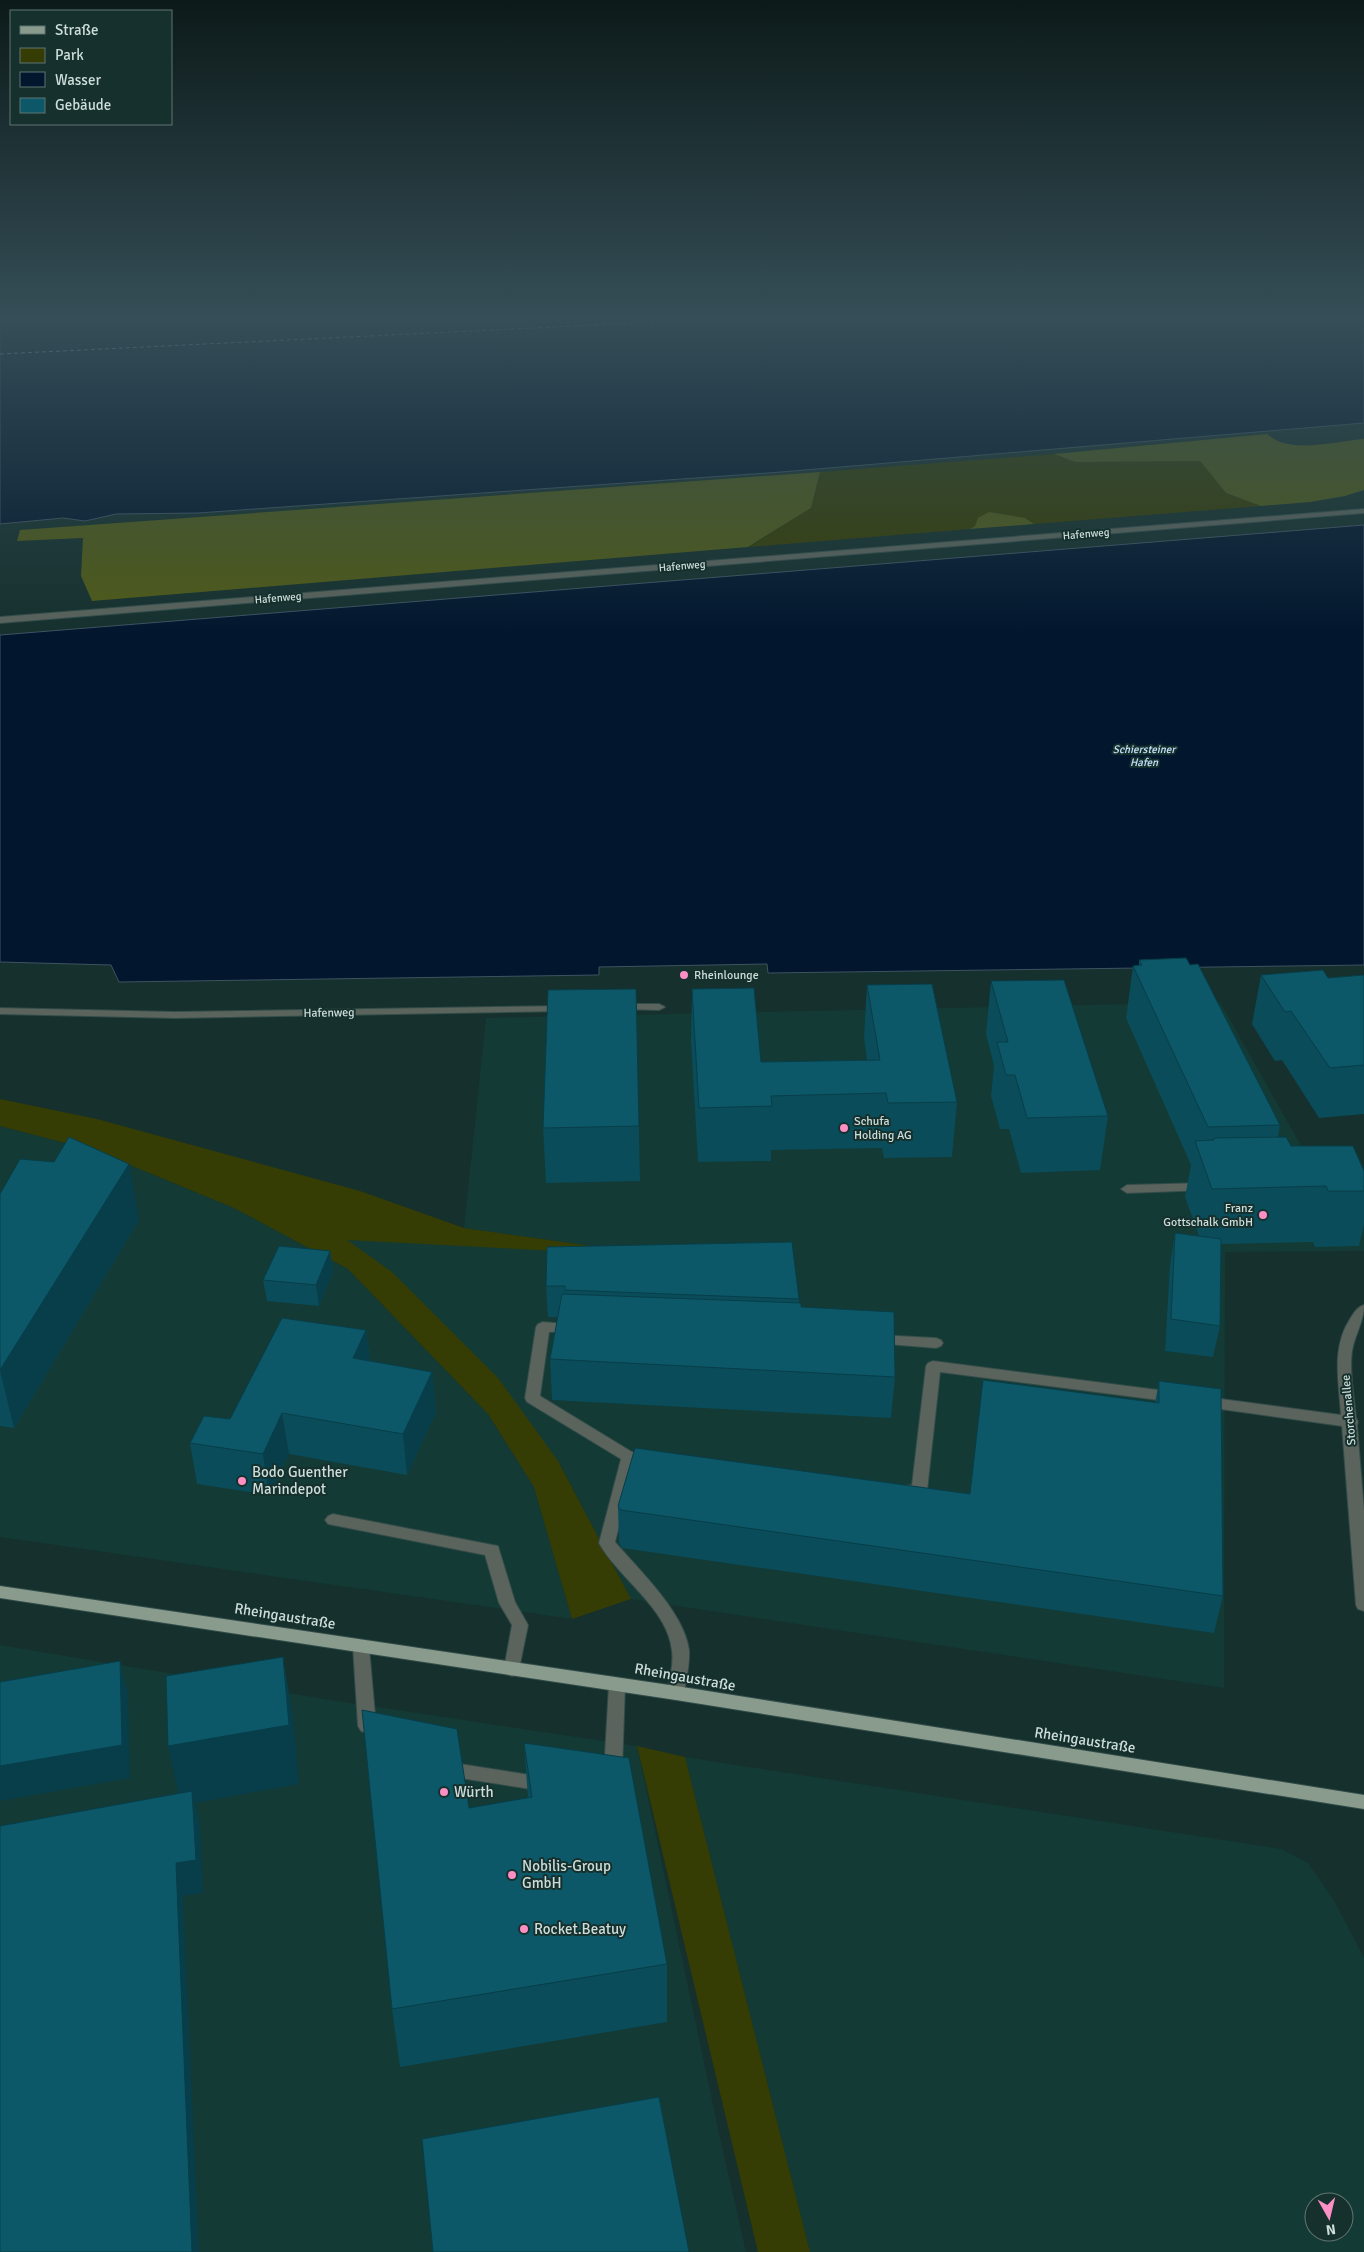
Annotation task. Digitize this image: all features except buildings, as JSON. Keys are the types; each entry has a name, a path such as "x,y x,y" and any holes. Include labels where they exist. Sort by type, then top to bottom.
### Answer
{"main road":[{"name":"Rheingaustraße","path":"0,1592 676,1693 1364,1802"}],"street":[{"name":"Hafenweg","path":"0,620 1364,511"},
{"path":"605,1008 658,1006"},
{"name":"Hafenweg","path":"0,1011 175,1015 578,1008"},
{"path":"1127,1189 1220,1186"},
{"name":"Storchenallee","path":"1364,1310 1354,1322 1345,1346 1356,1517 1364,1605"},
{"path":"583,1329 543,1327 532,1398 630,1457 658,1460"},
{"path":"868,1340 936,1343"},
{"path":"890,1488 919,1492 933,1366 1351,1422"},
{"path":"630,1457 607,1543 655,1602 676,1632 681,1649 676,1693"},
{"path":"333,1520 492,1550 502,1589 520,1625 512,1669"},
{"path":"361,1647 368,1739"},
{"path":"605,1785 613,1784 617,1684"},
{"path":"427,1766 562,1787"}],"shaded area":[{"path":"1220,1002 1319,1177 1364,1196 1364,1251 1225,1252 1224,1688 631,1599 558,1461 346,1239 662,1256 464,1228 486,1018"},
{"path":"0,1126 96,1151 234,1208 348,1269 488,1414 534,1487 572,1619 0,1537"},
{"path":"0,1645 337,1701 637,1746 746,2252 0,2252"},
{"path":"685,1757 1281,1849 1308,1863 1335,1902 1364,1958 1364,2252 810,2252"}],"green space":[{"path":"1267,434 1276,440 1288,444 1300,445 1327,444 1364,439 1364,490 1345,496 1310,502 1261,506 1226,493 1200,461 1075,462 1054,454"},
{"path":"1054,454 1075,462 1200,461 1226,493 1261,506 1034,524 1025,518 975,526 970,529 749,547 811,508 820,472"},
{"path":"820,472 811,508 748,547 92,601 81,576 83,538 17,541 20,530"},
{"path":"989,512 1025,518 1034,524 970,529 975,526 978,518"},
{"path":"0,1099 97,1119 360,1191 464,1228 670,1257 347,1240 392,1272 498,1378 558,1461 631,1599 572,1619 534,1487 488,1414 348,1269 234,1208 96,1151 0,1126"},
{"path":"637,1746 685,1757 810,2252 758,2252"}],"water":[{"path":"0,425 1339,425 781,472 198,513 116,514 85,521 63,518 0,524"},
{"name":"Schiersteiner Hafen","path":"1364,525 1364,965 768,973 767,964 599,967 599,975 119,982 111,965 0,962 0,635"}],"place":[{"name":"Rheinlounge","path":"684,975"},
{"name":"Schufa Holding AG","path":"844,1128"},
{"name":"Franz Gottschalk GmbH","path":"1263,1215"},
{"name":"Bodo Guenther Marindepot","path":"242,1481"},
{"name":"Würth","path":"444,1792"},
{"name":"Nobilis-Group GmbH","path":"512,1875"},
{"name":"Rocket.Beatuy","path":"524,1929"}]}
